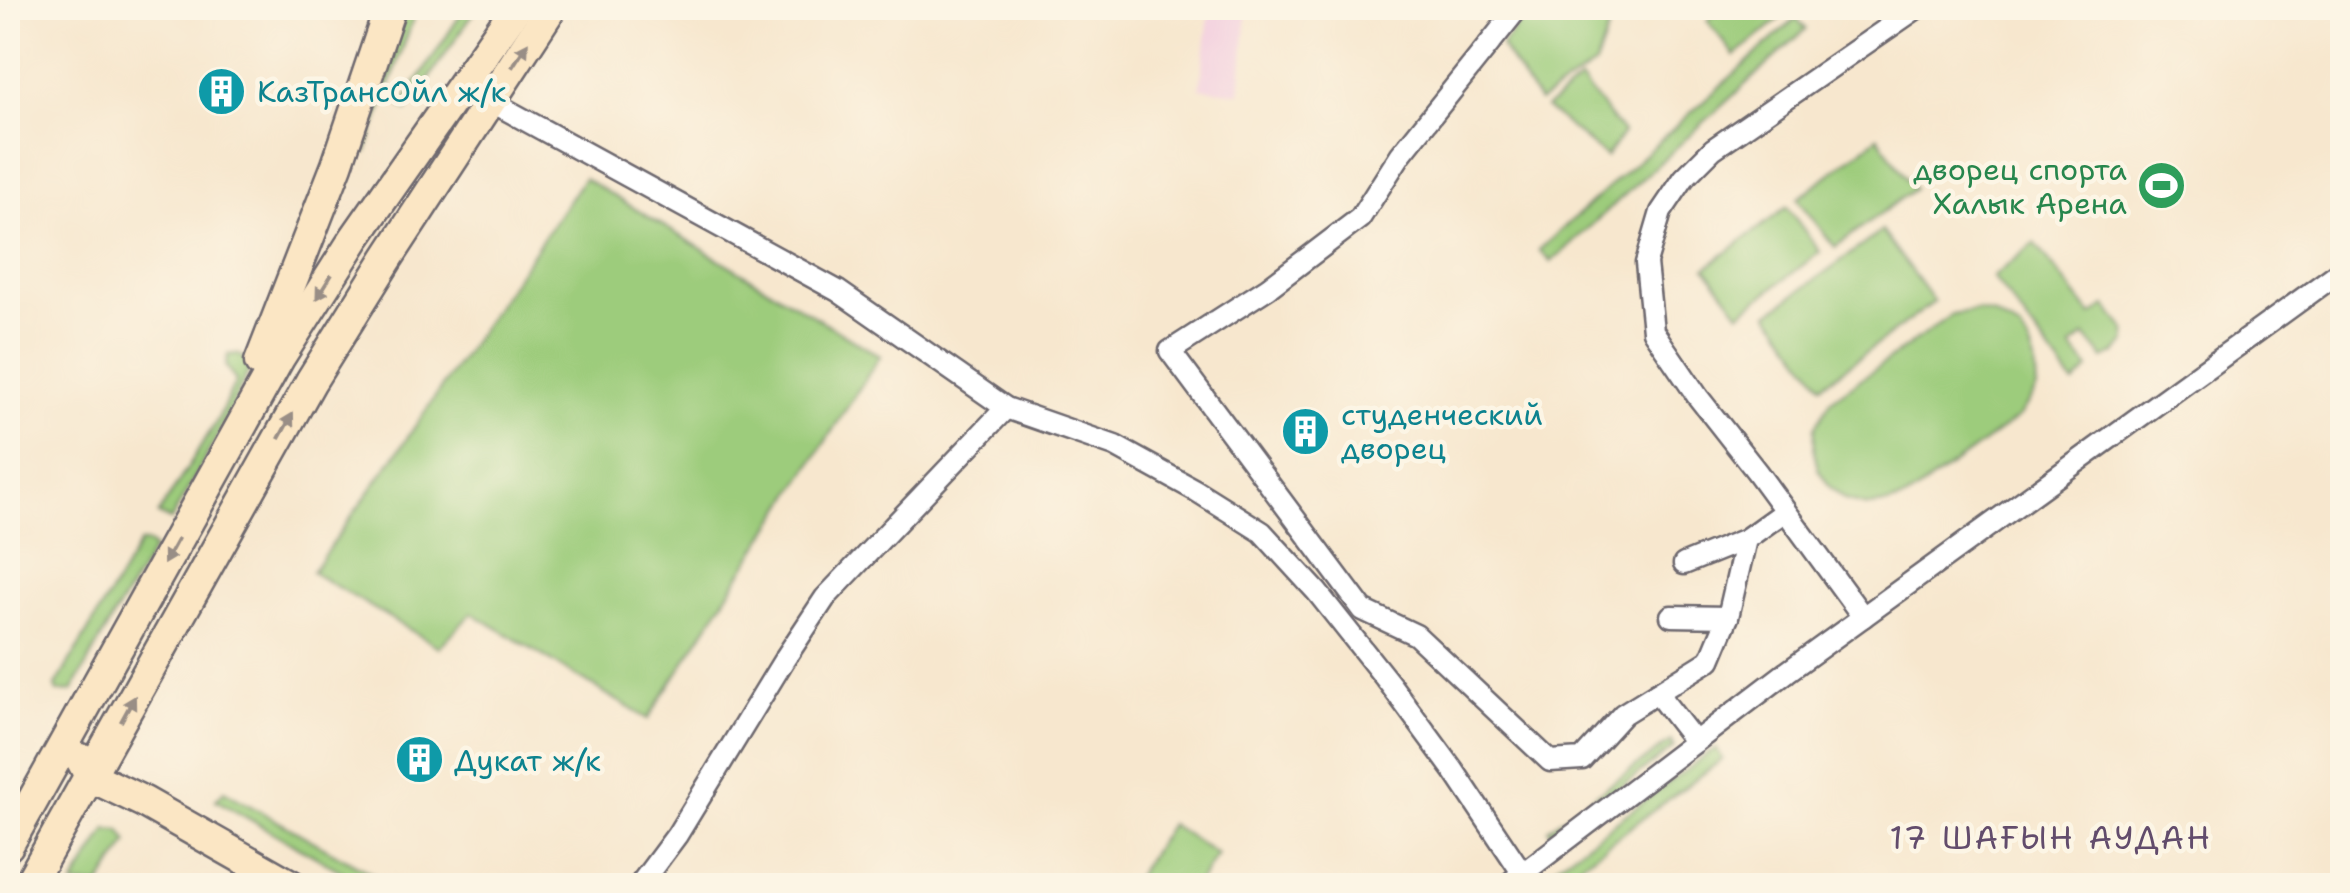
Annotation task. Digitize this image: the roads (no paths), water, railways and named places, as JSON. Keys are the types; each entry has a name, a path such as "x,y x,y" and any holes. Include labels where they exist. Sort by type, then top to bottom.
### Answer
{"main road":[{"path":"219,466 336,165 390,8"},
{"path":"8,845 279,358 355,238 516,8"},
{"path":"28,886 311,381 550,8"},
{"path":"336,165 355,238 387,258"},
{"path":"68,734 90,776 292,886"}],"street":[{"path":"1518,8 1401,154 1360,218 1268,288 1170,351 1364,610 1416,635 1550,761 1582,759 1623,714 1710,660 1728,618 1746,540"},
{"path":"1863,617 1698,397 1653,330 1646,264 1660,212 1684,178 1713,148 1917,8"},
{"path":"463,84 838,291 1006,408 1115,446 1262,532 1317,592 1454,771 1519,882 1695,742 1863,617 2342,270"},
{"path":"639,886 677,835 825,598 1006,408"},
{"path":"1684,564 1746,540 1786,511"},
{"path":"1671,616 1728,618"},
{"path":"1656,693 1695,742"}],"place":[{"name":"КазТрансОйл ж/к","path":"222,91"},
{"name":"дворец спорта Халык Арена","path":"2162,186"},
{"name":"студенческий дворец","path":"1306,431"},
{"name":"Дукат ж/к","path":"419,760"}],"district":[{"name":"17 ШАҒЫН АУДАН","path":"2051,837"}]}
